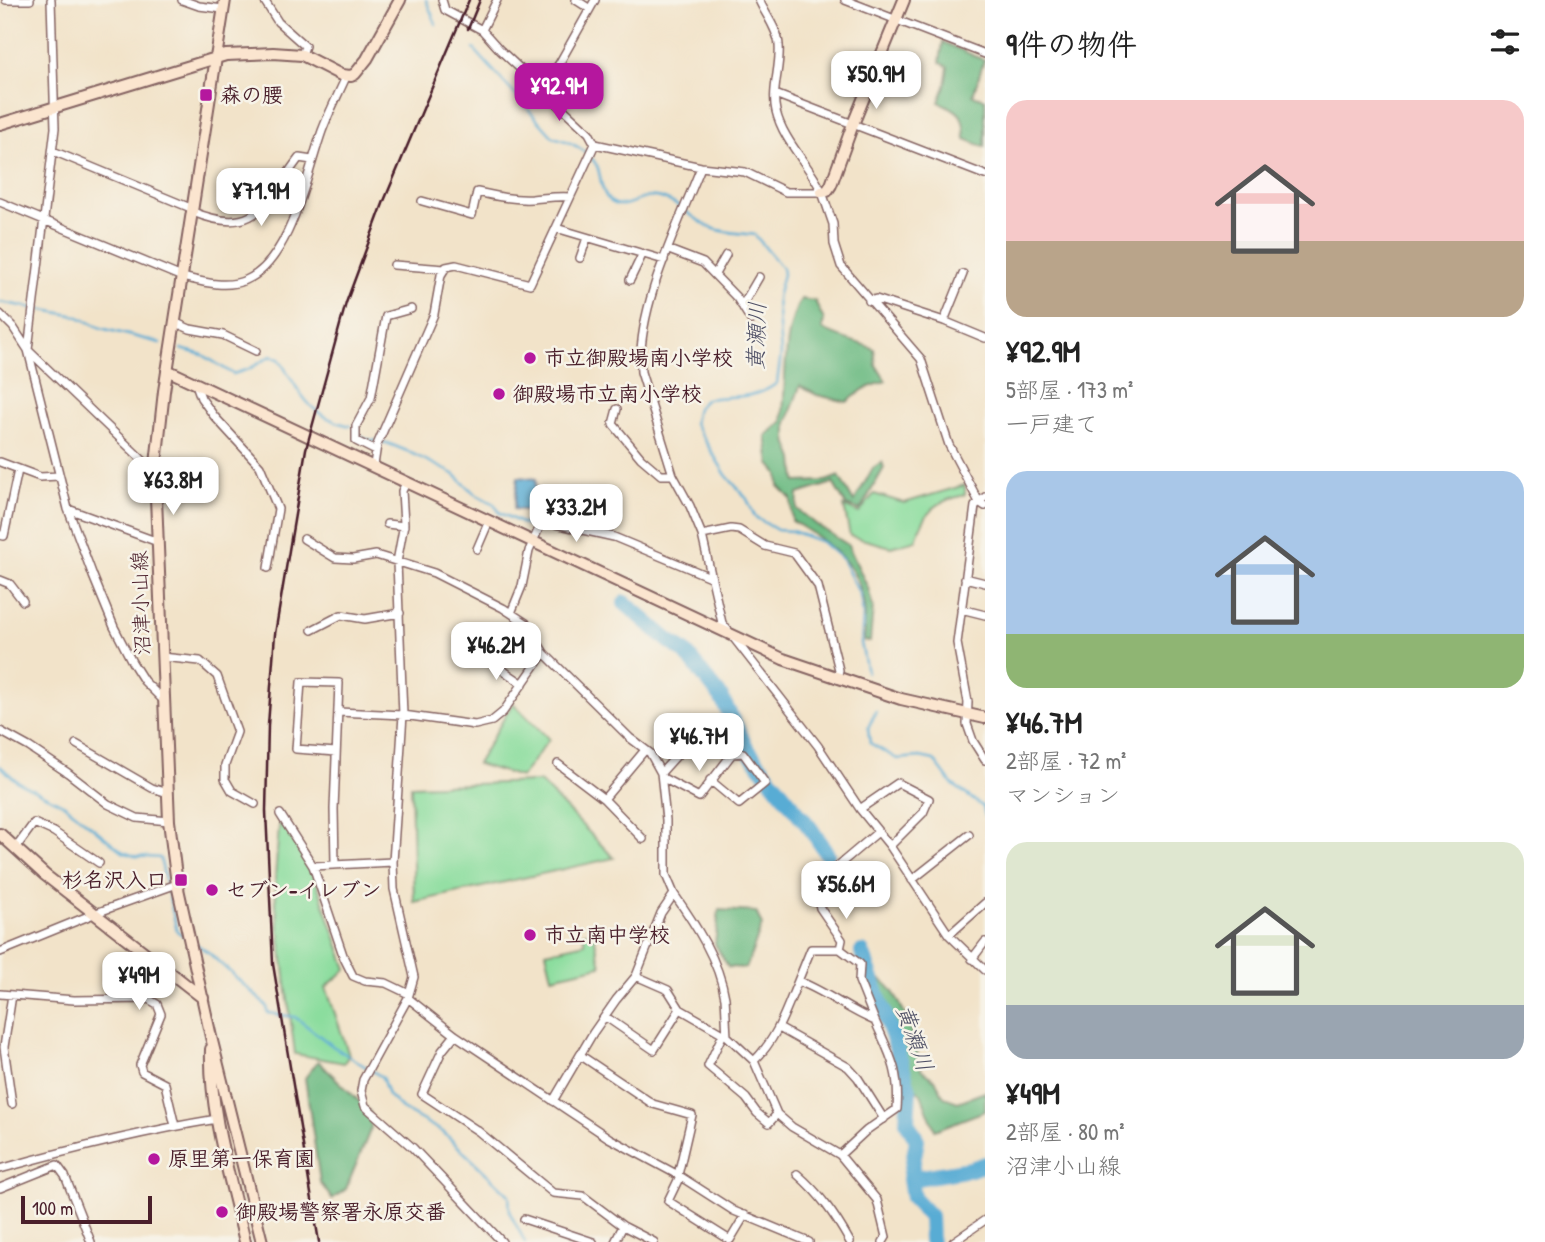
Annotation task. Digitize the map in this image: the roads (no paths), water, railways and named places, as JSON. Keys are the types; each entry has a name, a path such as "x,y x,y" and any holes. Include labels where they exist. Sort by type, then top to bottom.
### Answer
{"street":[{"path":"6,0 30,0"},
{"path":"51,0 54,151 28,350 68,509 114,627 144,681 164,701"},
{"path":"182,0 199,6 224,5"},
{"path":"264,0 278,22 305,46 302,55"},
{"path":"0,124 216,57 273,53 302,55 346,77 355,75 400,0"},
{"path":"374,465 381,435 434,314 441,275 446,267 456,265 530,284 594,147 589,133 482,30 445,10 442,0"},
{"path":"482,30 497,0"},
{"path":"576,0 590,9"},
{"path":"542,88 559,64 595,0"},
{"path":"759,0 779,40 776,111 783,131 809,167 822,192 833,224 836,255 841,266 911,345 920,359 950,445 983,502 975,506 957,643 968,714 967,724 972,741 985,760"},
{"path":"845,0 985,54"},
{"path":"594,147 701,167 745,172 786,192 827,191 904,0"},
{"name":"沼津小山線","path":"224,5 174,322 155,473 169,821 177,884 211,1037 262,1242"},
{"path":"0,202 183,277 204,283 230,285 247,280 260,271 285,240 323,128 346,77"},
{"path":"775,94 985,176"},
{"path":"54,151 193,211 229,222 247,220 258,213 299,158 312,159"},
{"path":"701,167 655,284 640,342 640,355 641,372 673,475 702,535 722,622 818,746 860,809 890,846 949,935 985,970"},
{"path":"422,201 472,215 477,192 522,198 570,197"},
{"path":"556,228 664,260"},
{"path":"580,258 587,238"},
{"path":"668,250 703,263 742,306 751,320"},
{"path":"630,280 642,255"},
{"path":"715,274 726,256"},
{"path":"394,265 445,269"},
{"path":"944,321 963,274"},
{"path":"742,306 759,277"},
{"path":"869,300 876,299 944,321 985,338"},
{"path":"376,448 356,441 356,426 371,398 386,316 411,309"},
{"path":"0,314 13,327 28,350 155,473"},
{"path":"174,322 190,329 223,335 256,351"},
{"path":"167,370 783,659 901,699 985,718"},
{"path":"195,383 201,398 214,416 260,466 278,509 268,568"},
{"path":"617,409 613,424 634,450 661,475 673,475"},
{"path":"0,462 40,477 59,476"},
{"path":"0,535 4,536 18,470"},
{"path":"407,481 402,491 404,526 397,562 403,715 393,862 394,889 414,977 408,996 363,1080 361,1091 365,1106 413,1148 502,1242"},
{"path":"68,509 158,542"},
{"path":"477,549 489,521"},
{"path":"511,613 522,586 529,551 542,521 614,537 710,576"},
{"path":"387,524 404,526"},
{"path":"702,535 731,529 740,530 765,546 794,553 818,586 839,670 837,678"},
{"path":"304,540 335,558 353,559 376,555 434,573 511,613 526,624 544,653 650,753 662,776 666,875 717,970 724,996 725,1035 708,1066 746,1098 769,1124 777,1114"},
{"path":"965,578 985,583"},
{"path":"0,580 10,584 23,601"},
{"path":"961,609 985,615"},
{"path":"312,630 341,615 365,619 400,613"},
{"path":"338,712 403,715 475,725 492,721 503,712 544,653"},
{"path":"162,657 200,661 216,676 237,732 225,765 225,779 232,791 255,804"},
{"path":"485,657 523,684"},
{"path":"335,865 339,682 301,682 296,749 336,752"},
{"path":"662,776 704,724 732,754"},
{"path":"0,731 68,773 108,804 137,818 169,821"},
{"path":"76,744 152,788 168,793"},
{"path":"604,799 645,750"},
{"path":"662,776 699,797 710,780 732,754 743,753 765,783 739,804 710,780"},
{"path":"558,764 604,799 643,839"},
{"path":"860,809 898,783 929,799 923,813 890,846"},
{"path":"279,814 313,866 344,958 353,976 365,981 386,983 408,996 455,1035 609,1138 679,1175 745,1215 809,1242"},
{"path":"15,849 34,823 54,832 99,863"},
{"path":"840,949 842,940 820,908 817,894 821,880 878,832"},
{"path":"0,834 45,875 203,998"},
{"path":"912,880 969,835"},
{"path":"313,866 393,862"},
{"path":"0,952 177,884"},
{"path":"552,1101 616,1000 636,976 661,913 674,894"},
{"path":"949,935 985,902"},
{"path":"972,959 985,942"},
{"path":"754,1061 766,1050 779,1028 811,949 840,949 860,964 859,981 899,1083 897,1109 867,1130 841,1156"},
{"path":"636,976 668,990 680,1009 725,1035 754,1061 777,1114 792,1127 841,1156 877,1200 887,1240"},
{"path":"798,981 875,1021"},
{"path":"0,994 74,1000 136,998 148,999 157,1004 162,1014 140,1065 142,1072 165,1084 175,1126"},
{"path":"12,995 4,1047 12,1104"},
{"path":"606,1017 654,1050 680,1009"},
{"path":"779,1028 848,1067 884,1119"},
{"path":"455,1035 442,1051 422,1094 478,1131 553,1193 583,1195 623,1226 654,1242"},
{"name":"沼津小山線","path":"211,1037 210,1073 217,1119 245,1242"},
{"path":"580,1055 653,1104 691,1115 679,1175 668,1201 730,1240 745,1215"},
{"path":"0,1168 175,1126 217,1119"},
{"path":"0,1188 57,1165 65,1176 91,1242"},
{"path":"797,1174 817,1191 834,1213 850,1242"},
{"path":"524,1219 593,1242"},
{"path":"953,1242 985,1220"},
{"path":"615,1242 623,1226"}],"water":[{"path":"518,477 536,479 533,511 514,509"}],"waterway":[{"name":"黄瀬川","path":"426,0 436,24"},
{"name":"黄瀬川","path":"474,49 553,137 572,144 589,156 597,166 603,189 610,201 621,205 650,197 664,199 712,228 755,235 782,268 777,298 781,354 777,383 761,392 706,399 697,408 694,423 726,475 747,499 755,517 777,530 792,531 822,542 842,559 860,595 863,615 861,643 867,672"},
{"path":"0,302 77,316 101,328 160,343"},
{"path":"181,349 203,355 233,374 249,369 271,356 279,359 300,393 314,409 350,426"},
{"path":"361,436 407,451 454,474 475,494 494,504 500,513 532,528"},
{"name":"黄瀬川","path":"625,603 685,652 721,697 747,749 811,829 827,854"},
{"name":"黄瀬川","path":"876,711 868,728 870,743 897,759 920,757 934,760 951,783 983,807 985,816"},
{"path":"0,766 18,782 65,805 123,852 160,858 177,931 184,936"},
{"path":"193,942 208,952 267,1006 268,1013 295,1017 334,1047 382,1077 388,1095 402,1109 443,1132 509,1195 510,1213 525,1242"},
{"name":"黄瀬川","path":"862,952 909,1090 907,1122 917,1140 910,1179 913,1198 930,1216 931,1240"},
{"name":"黄瀬川","path":"910,1179 971,1169 985,1164"}],"railway":[{"path":"319,1242 273,964 266,811 268,725 275,634 306,449 346,303 384,201 469,0"},
{"path":"468,29 480,0"}],"place":[{"name":"森の腰","path":"206,95"},
{"name":"市立御殿場南小学校","path":"530,358"},
{"name":"御殿場市立南小学校","path":"499,394"},
{"name":"杉名沢入口","path":"181,880"},
{"name":"セブン-イレブン","path":"212,890"},
{"name":"市立南中学校","path":"530,935"},
{"name":"原里第一保育園","path":"154,1159"},
{"name":"御殿場警察署永原交番","path":"222,1212"}]}
